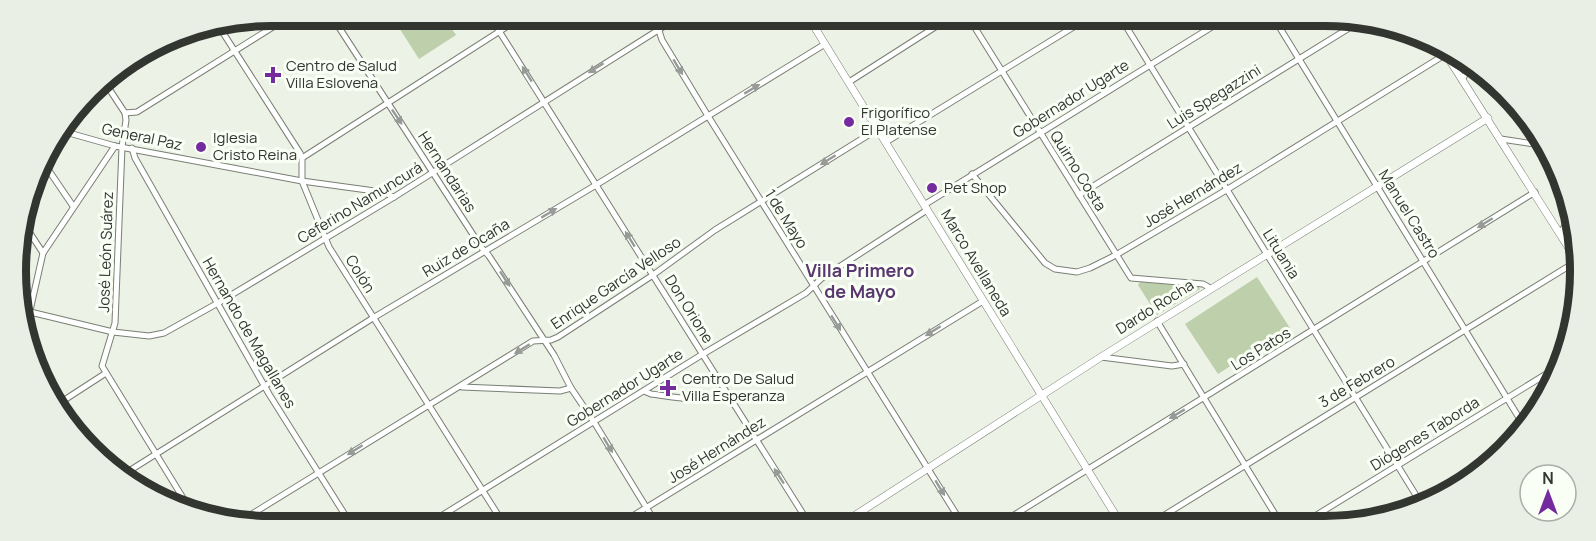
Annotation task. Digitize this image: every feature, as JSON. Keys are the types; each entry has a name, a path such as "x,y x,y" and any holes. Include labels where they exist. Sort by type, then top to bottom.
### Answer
{"street":[{"path":"125,113 137,112 274,26"},
{"name":"Hernandarias","path":"338,26 554,355 571,388 651,516"},
{"name":"Don Orione","path":"497,26 804,516"},
{"path":"221,31 302,158 508,26"},
{"name":"1 de Mayo","path":"657,26 662,40 708,116 957,516"},
{"name":"Ceferino Namuncurá","path":"29,312 112,332 157,336 218,303 394,197 664,26"},
{"name":"Marco Avellaneda","path":"814,26 1116,516"},
{"path":"849,82 937,26"},
{"name":"Quirno Costa","path":"974,26 1131,278 1203,284 1210,288"},
{"path":"886,142 1075,26"},
{"name":"Lituania","path":"1126,26 1418,497"},
{"name":"Gobernador Ugarte","path":"441,516 814,287 822,278 972,174 1041,134 1213,26"},
{"name":"Manuel Castro","path":"1279,26 1520,420"},
{"name":"Luis Spegazzini","path":"1079,195 1350,27"},
{"name":"Ruiz de Ocaña","path":"129,471 373,318 596,185 825,44"},
{"name":"José Hernández","path":"972,174 1051,267 1071,272 1082,271 1116,255 1228,189 1440,54"},
{"path":"1449,58 1569,248"},
{"path":"1462,80 1466,69"},
{"path":"29,311 43,253 73,206 118,146 125,113 108,87"},
{"name":"Dardo Rocha","path":"854,516 1157,321 1488,118"},
{"name":"Enrique García Velloso","path":"251,515 533,341 551,340 558,337 653,275 715,230 878,129"},
{"name":"General Paz","path":"68,133 118,146 302,181 382,192 394,197"},
{"path":"1501,139 1536,144"},
{"name":"José León Suárez","path":"106,373 102,361 115,323 118,146"},
{"name":"Hernando de Magallanes","path":"132,148 135,159 265,387 346,516"},
{"name":"Colón","path":"302,158 302,181 324,238 500,516"},
{"path":"47,170 73,206"},
{"name":"Los Patos","path":"1012,516 1535,192"},
{"path":"1560,233 1566,224"},
{"path":"29,232 43,253"},
{"name":"3 de Febrero","path":"1163,516 1570,265"},
{"name":"José Hernández","path":"633,516 983,301"},
{"path":"1157,321 1276,516"},
{"path":"1101,357 1172,366 1184,364"},
{"name":"Diógenes Taborda","path":"1315,516 1548,372"},
{"path":"63,401 106,373 185,500"},
{"path":"460,386 560,391 571,388"},
{"path":"644,391 651,394 698,399 718,398 727,394"}],"green space":[{"path":"398,26 450,26 456,35 419,59"},
{"path":"1257,277 1290,328 1218,374 1185,324"},
{"path":"1140,282 1199,287 1200,289 1157,315 1138,285"}],"place":[{"name":"Centro de Salud Villa Eslovena","path":"273,75"},
{"name":"Frigorífico El Platense","path":"849,122"},
{"name":"Iglesia Cristo Reina","path":"201,147"},
{"name":"Pet Shop","path":"932,188"},
{"name":"Centro De Salud Villa Esperanza","path":"668,388"}],"district":[{"name":"Villa Primero de Mayo","path":"860,281"}]}
